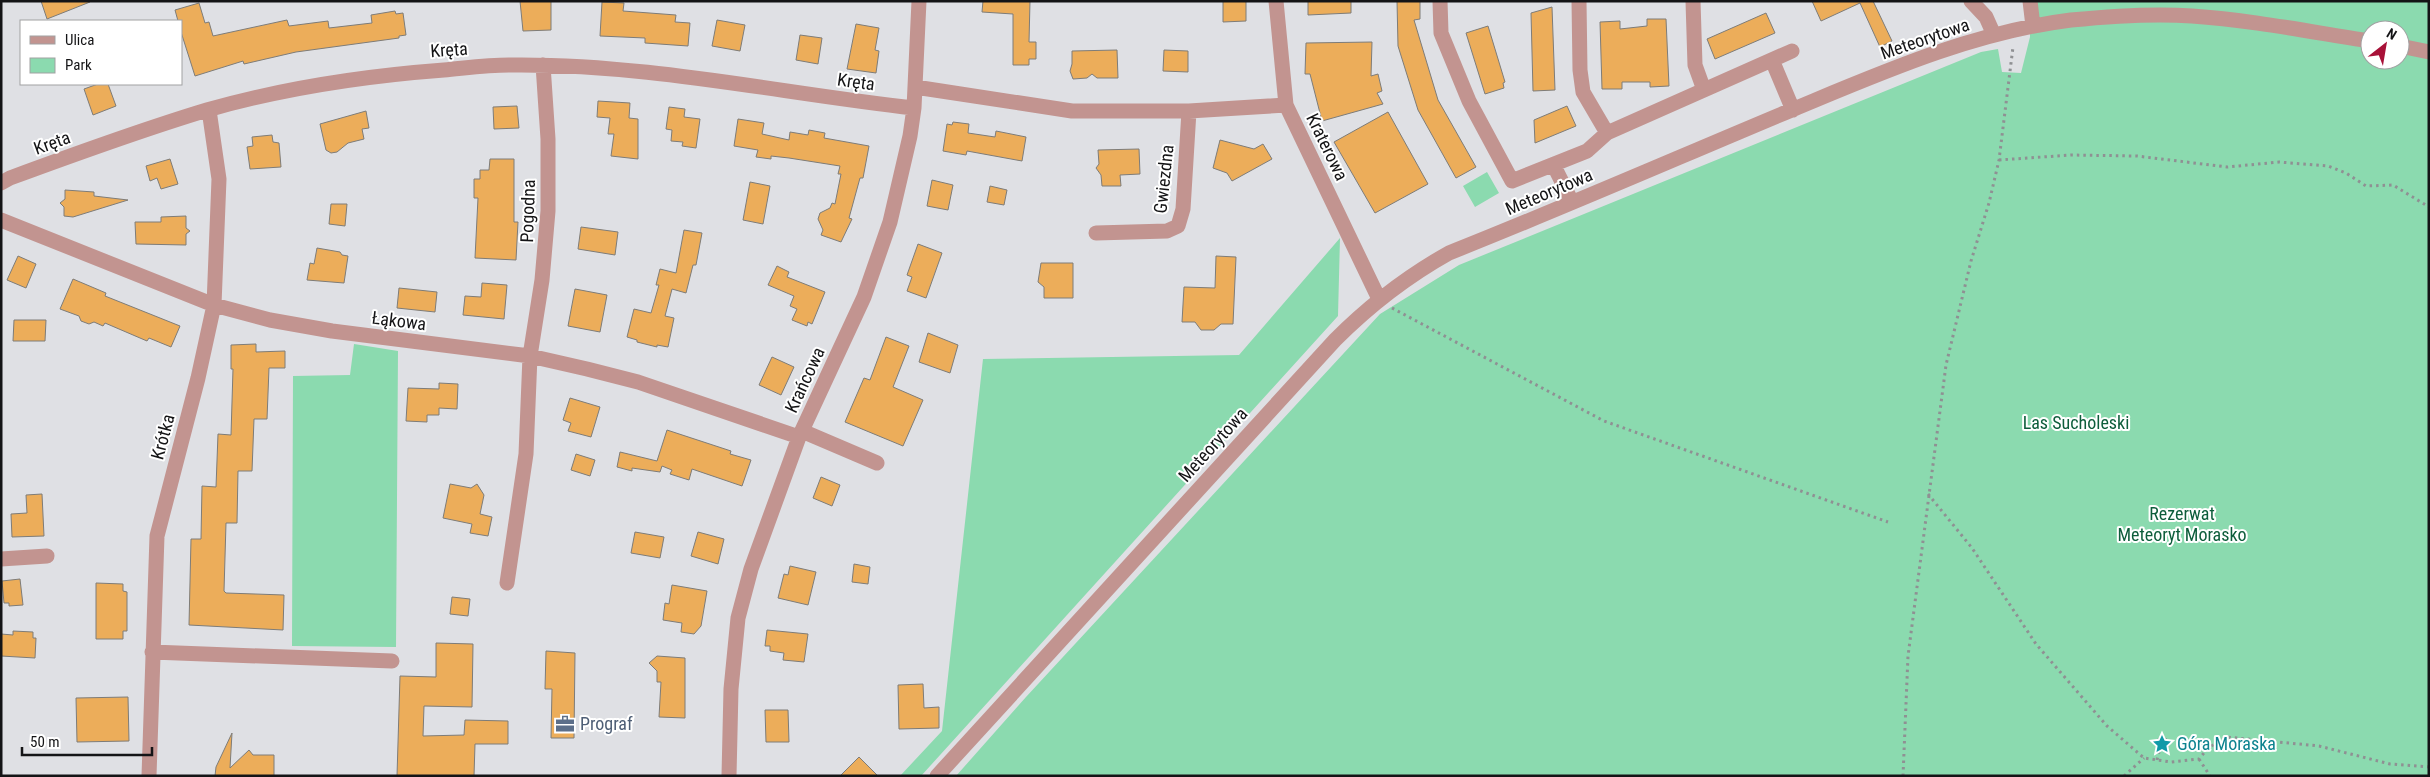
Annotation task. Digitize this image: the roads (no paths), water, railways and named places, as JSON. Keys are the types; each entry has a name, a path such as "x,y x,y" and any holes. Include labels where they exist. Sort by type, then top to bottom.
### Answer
{"street":[{"name":"Krańcowa","path":"729,776 731,689 738,618 751,569 800,434 876,266 901,176 914,108 918,1"},
{"name":"Kraterowa","path":"1276,1 1286,105 1379,299"},
{"path":"1440,1 1441,33 1468,101 1512,181 1554,166 1587,151 1607,133 1792,52"},
{"path":"1579,1 1580,70 1584,92 1607,133"},
{"path":"1692,1 1694,65 1704,90"},
{"path":"1971,1 2001,33"},
{"path":"2030,1 2032,26"},
{"name":"Meteorytowa","path":"937,776 1359,316 1412,274 1449,253 1793,108 1927,56 2001,33 2032,26 2103,17 2192,16 2256,23 2360,40"},
{"path":"2410,48 2429,52"},
{"path":"1772,60 1793,108"},
{"name":"Kręta","path":"1,183 117,139 209,110 303,87 388,74 507,65 543,65 675,75 914,108"},
{"name":"Pogodna","path":"507,584 526,454 530,356 542,280 548,211 548,139 543,65"},
{"path":"915,87 1051,110 1189,112 1286,105"},
{"name":"Krótka","path":"149,776 156,536 198,378 214,305 219,179 209,110"},
{"name":"Gwiezdna","path":"1096,233 1167,231 1178,226 1183,209 1189,112"},
{"path":"1554,166 1572,202"},
{"name":"Łąkowa","path":"1,220 214,305 270,320 332,331 530,356 638,382 800,434 877,463"},
{"path":"1,559 47,556"},
{"path":"152,652 392,661"}],"place":[{"name":"Prograf","path":"565,724"},
{"name":"Góra Moraska","path":"2162,744"}],"park label":[{"name":"Las Sucholeski","path":"2076,423"},
{"name":"Rezerwat Meteoryt Morasko","path":"2182,524"}]}
